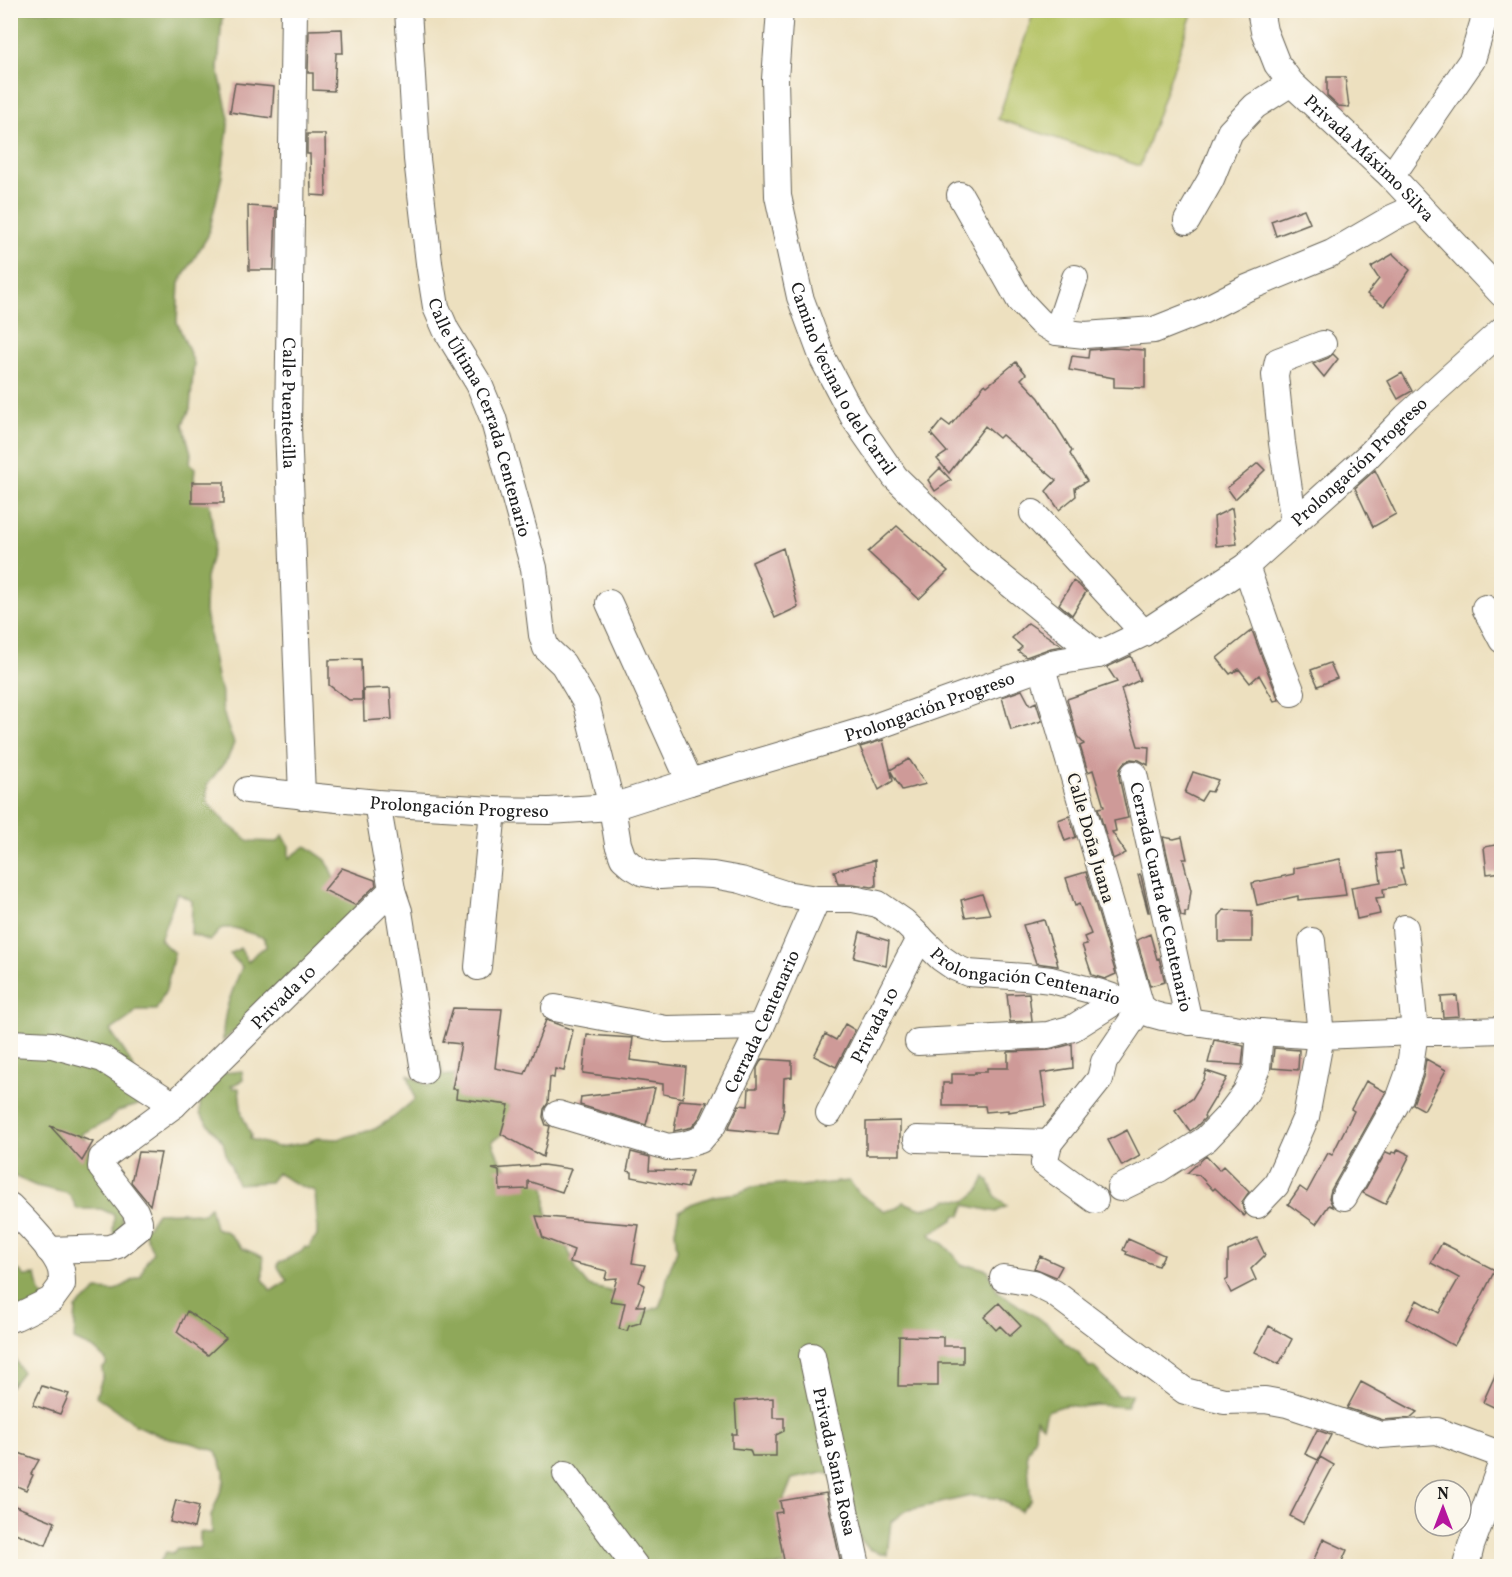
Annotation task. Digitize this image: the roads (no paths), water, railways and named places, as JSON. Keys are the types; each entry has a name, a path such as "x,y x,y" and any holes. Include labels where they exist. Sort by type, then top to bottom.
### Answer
{"street":[{"name":"Calle Puentecilla","path":"294,10 288,427 302,796"},
{"name":"Calle Última Cerrada Centenario","path":"408,10 417,159 436,307 446,330 480,384 493,418 534,568 546,648 562,664 586,703 612,807"},
{"name":"Privada Máximo Silva","path":"1260,10 1264,31 1277,64 1291,83 1391,176 1502,294"},
{"path":"1391,176 1472,60 1487,10"},
{"name":"Camino Vecinal o del Carril","path":"779,12 775,79 778,196 800,297 823,359 854,418 895,477 978,558 1098,655"},
{"path":"1187,221 1211,179 1230,132 1255,106 1291,83"},
{"path":"960,195 1020,301 1040,322 1057,332 1085,335 1154,330 1332,253 1392,218 1419,206"},
{"path":"1057,332 1075,278"},
{"name":"Prolongación Progreso","path":"247,790 377,803 493,810 549,812 612,807 869,729 1056,662 1098,655 1144,633 1246,566 1367,458 1406,417 1502,330"},
{"path":"1294,523 1275,375 1278,361 1323,344"},
{"path":"1033,513 1144,633"},
{"path":"1246,566 1292,693"},
{"path":"609,603 690,782"},
{"path":"1485,608 1502,640"},
{"name":"Calle Doña Juana","path":"1042,668 1130,1003"},
{"name":"Cerrada Cuarta de Centenario","path":"1134,774 1189,1022"},
{"path":"377,803 392,890 399,911 424,1071"},
{"name":"Prolongación Centenario","path":"612,807 618,844 623,858 644,873 660,876 713,875 741,880 785,894 817,899 853,899 878,904 904,922 941,958 968,973 1050,980 1098,992 1130,1003 1151,1014 1260,1032 1321,1036 1502,1030"},
{"path":"478,968 493,810"},
{"name":"Privada 10","path":"49,1250 109,1248 118,1245 138,1228 139,1221 135,1211 101,1167 102,1158 174,1105 392,890"},
{"name":"Cerrada Centenario","path":"558,1114 668,1147 700,1140 712,1125 761,1027 817,899"},
{"path":"1344,1197 1400,1097 1409,1072 1415,1032 1405,928"},
{"name":"Privada 10","path":"829,1113 920,937"},
{"path":"1257,1205 1276,1185 1306,1117 1321,1036 1312,941"},
{"path":"918,1042 1048,1035 1073,1028 1130,1003"},
{"path":"1095,1200 1044,1163 1049,1143 1100,1078 1104,1062 1130,1003"},
{"path":"555,1008 666,1029 761,1027"},
{"path":"1120,1188 1159,1169 1206,1139 1228,1116 1246,1092 1257,1068 1260,1032"},
{"path":"10,1043 52,1046 103,1059 174,1105"},
{"path":"917,1139 1049,1143"},
{"path":"10,1206 49,1250 61,1269 62,1285 51,1300 10,1319"},
{"path":"1003,1278 1034,1283 1054,1293 1185,1390 1224,1401 1265,1400 1287,1404 1381,1435 1437,1431 1502,1455"},
{"name":"Privada Santa Rosa","path":"812,1356 857,1566"},
{"path":"1466,1566 1474,1537 1502,1462"},
{"path":"566,1474 635,1566"}]}
